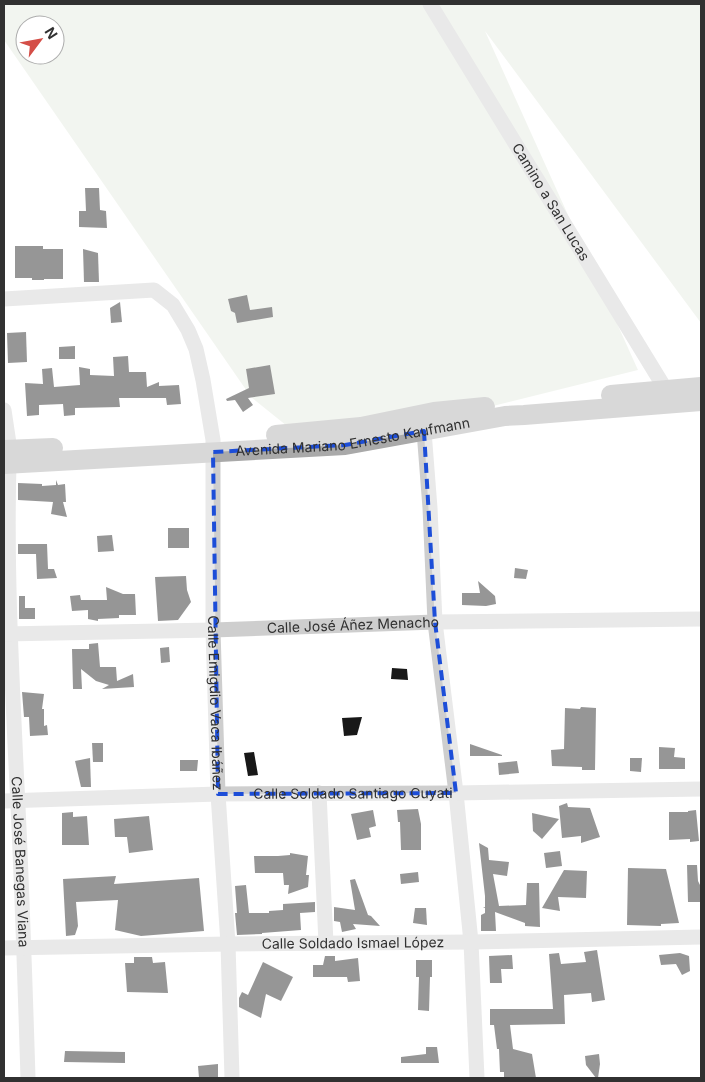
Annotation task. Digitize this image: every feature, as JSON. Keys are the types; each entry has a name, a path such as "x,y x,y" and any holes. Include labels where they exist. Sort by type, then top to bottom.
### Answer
{"main road":[{"name":"Avenida Mariano Ernesto Kaufmann","path":"6,457 213,446 345,445 505,416 524,416 666,397 701,387"},
{"name":"Avenida Mariano Ernesto Kaufmann","path":"213,446 285,435 361,427 434,412 666,397 701,401"}],"street":[{"name":"Camino a San Lucas","path":"430,4 666,397"},
{"name":"Calle Emigdio Vaca Ibáñez","path":"4,298 154,290 173,305 188,330 196,349 203,380 213,446 213,630 218,794 228,944 232,1078"},
{"name":"Calle José Banegas Viana","path":"4,410 8,501 7,634 11,801 24,948 28,1078"},
{"path":"424,430 430,508 435,622 456,793 471,942 477,1078"},
{"name":"Calle José Áñez Menacho","path":"7,634 213,630 435,622 701,619"},
{"name":"Calle Soldado Santiago Cuyati","path":"11,801 218,794 701,789"},
{"path":"319,793 326,943"},
{"name":"Calle Soldado Ismael López","path":"4,948 701,937"}],"highlighted area":[{"path":"424,431 435,622 456,793 218,794 213,452 345,445"}],"shaded area":[{"path":"4,4 701,4 701,323 485,31 638,370 425,423 292,430 251,397 21,65 65,65 65,15 15,15 15,56 4,40"}],"building":[{"path":"85,188 99,188 100,210 106,211 107,228 79,227 79,211 86,211"},
{"path":"15,246 43,246 43,249 63,249 63,279 32,280 32,278 15,278"},
{"path":"83,249 98,253 99,282 84,282"},
{"path":"247,295 250,310 272,307 273,317 237,323 235,313 231,311 228,299"},
{"path":"120,302 122,322 111,323 110,308"},
{"path":"26,332 27,362 8,363 7,333"},
{"path":"75,346 75,359 59,359 59,347"},
{"path":"128,356 129,372 146,372 147,387 159,382 159,386 179,385 181,404 167,405 166,398 119,398 120,407 75,408 75,415 64,416 63,404 39,405 39,415 27,416 25,383 43,384 42,369 52,368 54,387 80,385 79,367 90,369 90,375 114,376 113,357"},
{"path":"270,365 275,394 248,398 253,405 243,412 235,400 227,401 226,399 249,388 246,369"},
{"path":"56,480 58,485 65,484 66,502 63,502 67,517 51,514 53,502 18,500 18,483 42,484 42,486 56,485"},
{"path":"168,528 189,528 189,548 168,548"},
{"path":"112,535 114,551 98,552 97,536"},
{"path":"18,544 47,544 48,569 54,569 57,578 37,579 36,554 18,554"},
{"path":"515,568 528,570 526,579 514,578"},
{"path":"186,576 187,590 191,602 178,620 158,621 155,577"},
{"path":"478,581 495,596 496,604 486,606 462,605 462,593 480,593"},
{"path":"106,587 123,594 135,594 136,615 119,615 119,618 98,619 98,621 88,619 88,610 72,611 70,596 80,595 81,600 107,600"},
{"path":"19,596 25,596 25,608 35,608 35,619 19,619"},
{"path":"98,643 100,667 116,667 117,681 133,674 134,687 102,689 109,685 96,681 81,669 82,689 73,689 72,649 89,649 89,644"},
{"path":"169,647 170,662 161,663 160,648"},
{"path":"392,668 407,669 408,680 391,679"},
{"path":"22,692 44,694 42,709 44,709 44,726 47,725 48,735 30,736 29,717 24,717"},
{"path":"581,707 596,708 595,770 582,770 582,767 552,766 551,750 564,749 565,708 580,709"},
{"path":"362,717 357,735 344,736 342,718"},
{"path":"92,743 103,743 103,762 93,762"},
{"path":"470,744 502,755 502,756 470,756"},
{"path":"659,747 675,748 674,757 685,758 685,769 659,769"},
{"path":"254,752 258,775 248,776 244,753"},
{"path":"90,758 91,787 81,787 75,761"},
{"path":"630,758 642,758 641,772 630,771"},
{"path":"180,760 198,760 197,771 180,771"},
{"path":"517,761 519,773 499,775 498,763"},
{"path":"567,803 568,807 590,808 600,837 581,843 581,836 562,838 559,806"},
{"path":"418,809 421,824 421,850 401,850 400,822 398,822 397,810"},
{"path":"373,810 376,826 369,828 371,837 357,840 351,814"},
{"path":"696,810 699,841 690,842 690,839 669,840 669,812"},
{"path":"73,812 73,817 87,816 89,845 62,845 62,813"},
{"path":"532,813 559,819 542,839 533,831"},
{"path":"149,816 153,850 129,853 127,837 115,837 114,819"},
{"path":"479,843 488,848 489,860 509,862 507,876 493,874 499,906 526,905 527,883 539,883 540,927 525,926 525,923 495,912 496,931 481,931 481,915 485,913 485,908 483,907 485,907 485,896"},
{"path":"560,851 562,866 546,868 544,853"},
{"path":"290,853 308,856 306,875 309,875 308,887 288,894 289,885 284,885 283,873 255,873 254,856 290,855"},
{"path":"687,865 697,865 698,881 701,887 701,902 688,902"},
{"path":"628,868 666,869 679,923 661,924 661,926 627,925"},
{"path":"564,870 587,871 586,898 558,897 560,911 542,908"},
{"path":"418,872 419,882 401,884 400,874"},
{"path":"116,876 114,884 199,878 204,931 141,936 115,930 118,900 76,902 78,926 75,935 66,936 63,879"},
{"path":"355,879 368,915 380,926 353,924 356,929 342,932 340,922 334,921 334,907 355,910 350,880"},
{"path":"246,885 249,913 269,913 269,911 283,910 283,904 315,902 315,912 300,913 301,930 237,935 235,886"},
{"path":"415,908 426,908 427,925 413,923"},
{"path":"597,950 605,1000 592,1002 591,993 564,995 565,1024 510,1025 513,1049 532,1054 536,1078 504,1078 504,1072 500,1072 499,1049 497,1049 494,1025 490,1025 490,1009 553,1009 549,954 559,953 561,964 586,962 584,952"},
{"path":"680,953 689,956 690,971 682,975 676,964 661,965 659,955"},
{"path":"512,955 513,969 501,969 502,983 490,983 489,956"},
{"path":"325,956 335,956 335,961 358,958 360,981 348,982 347,977 313,977 313,965 323,965"},
{"path":"134,957 152,957 153,963 165,962 168,993 127,992 125,963 134,963"},
{"path":"416,960 432,960 429,1011 418,1010 419,977 416,977"},
{"path":"263,962 293,977 281,1001 266,994 261,1018 239,1007 239,998 242,992 248,995"},
{"path":"426,1047 437,1047 439,1063 401,1063 401,1057 426,1054"},
{"path":"65,1051 125,1052 125,1063 64,1062"},
{"path":"599,1054 600,1064 598,1078 596,1078 586,1065 585,1056"},
{"path":"218,1064 218,1078 199,1078 198,1066"}]}
